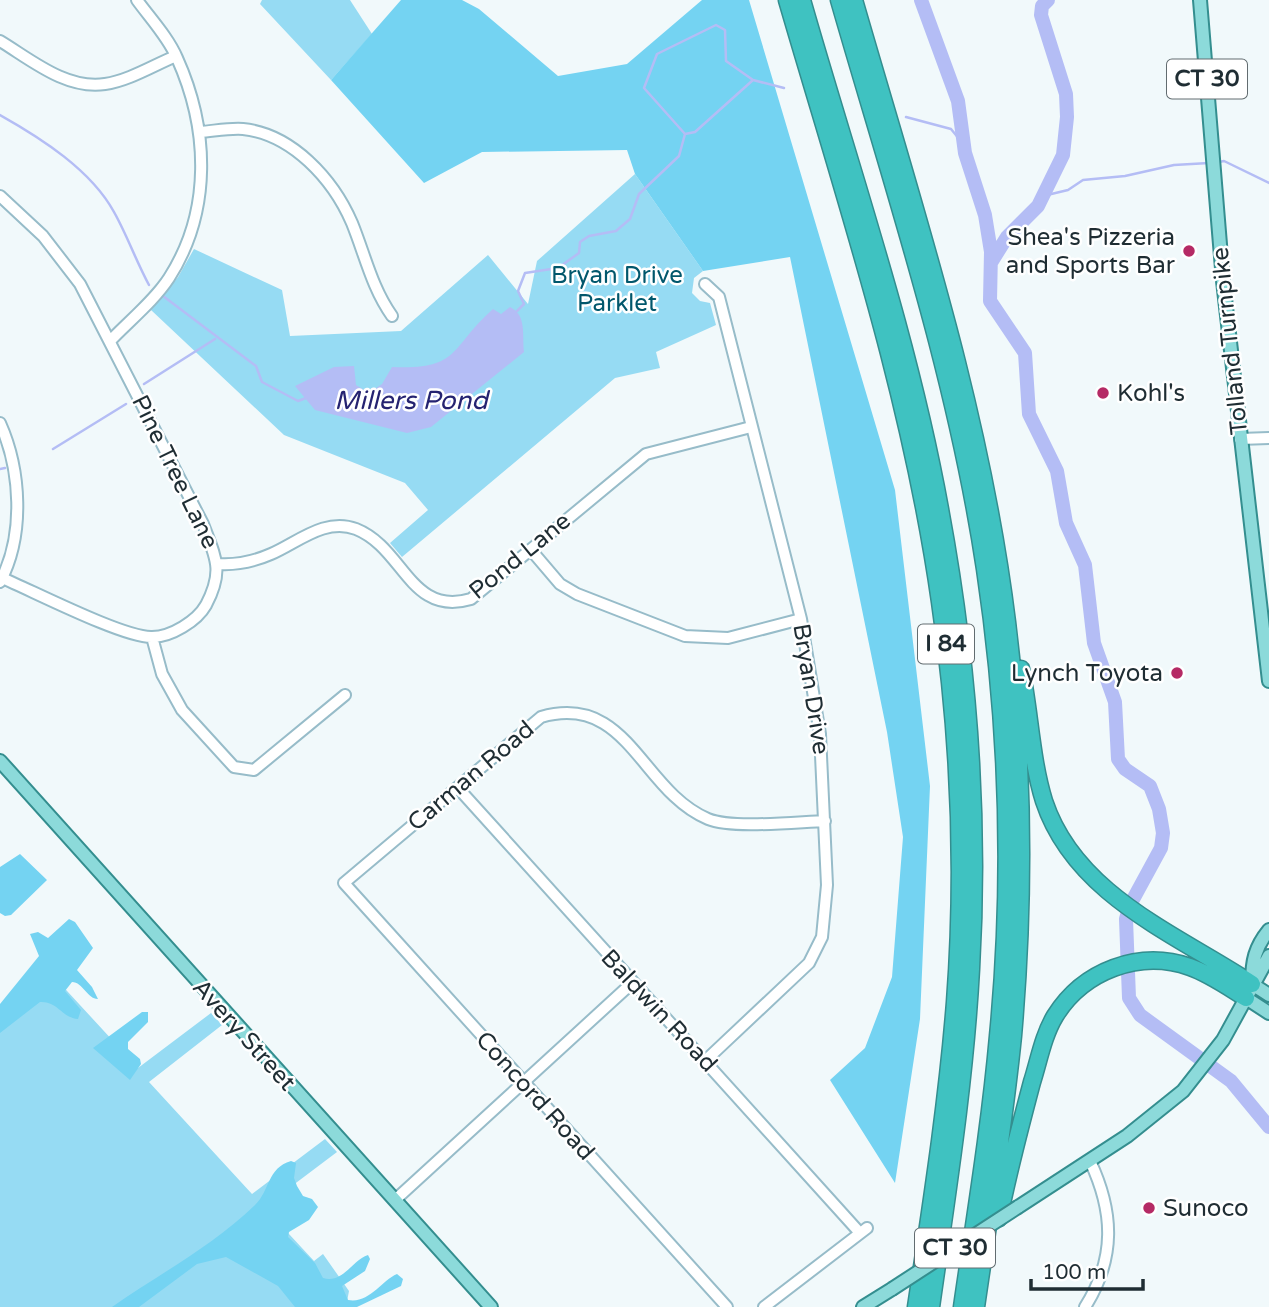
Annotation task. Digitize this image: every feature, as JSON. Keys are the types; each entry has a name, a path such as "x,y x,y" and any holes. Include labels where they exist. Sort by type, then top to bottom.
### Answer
{"highway":[{"name":"I 84","path":"787,0 909,430 934,559 951,693 958,819 956,978 944,1109 920,1307"},
{"path":"802,0 920,416 943,527 963,667 973,822 971,968 958,1119 920,1307"},
{"path":"839,0 950,392 972,488 997,661 1006,830 1002,991 990,1111 962,1307"},
{"name":"I 84","path":"854,0 955,352 983,473 1000,571 1017,743 1020,900 1010,1059 976,1307"},
{"path":"1000,571 1047,810 1076,860 1114,896 1249,991"},
{"path":"980,1280 999,1222 1019,1130 1047,1032 1075,991 1114,967 1143,961 1191,967 1249,991"}],"main road":[{"name":"Tolland Turnpike","path":"1200,0 1241,439 1265,616 1269,681"},
{"name":"Avery Street","path":"0,761 491,1307"},
{"name":"CT 30","path":"1249,991 1252,961 1258,943 1269,930"},
{"name":"CT 30","path":"863,1307 1090,1161 1158,1113 1195,1078 1218,1047 1269,956"},
{"path":"1249,991 1269,995"},
{"path":"1249,991 1269,1013"}],"street":[{"path":"110,341 167,281 187,245 198,214 203,168 200,132 176,56 137,0"},
{"path":"0,41 52,73 78,83 105,84 176,56"},
{"path":"200,132 242,129 270,136 295,150 318,171 351,221 379,297 392,316"},
{"name":"Pine Tree Lane","path":"0,196 43,236 80,284 204,524 219,564 212,594 200,615 178,629 152,637"},
{"name":"Bryan Drive","path":"705,284 719,298 801,619 820,734 827,885 822,937 809,963 705,1061"},
{"path":"0,423 11,457 18,504 11,550 1,580 122,630 152,637 162,674 182,710 234,767 254,770 345,695"},
{"name":"Pond Lane","path":"219,564 233,565 270,554 318,530 337,526 354,528 389,553 420,590 437,601 454,604 471,599 646,454 751,427"},
{"path":"1241,439 1269,438"},
{"path":"531,550 560,584 577,594 685,636 728,638 801,619"},
{"name":"Carman Road","path":"344,883 541,717 564,710 584,712 605,722 681,802 711,821 825,821"},
{"name":"Baldwin Road","path":"458,788 632,983 863,1231 764,1307"},
{"name":"Concord Road","path":"344,883 727,1307"},
{"path":"395,1200 632,983"},
{"path":"1085,1307 1097,1287 1109,1237 1104,1192 1090,1161"}],"green space":[{"path":"262,0 350,0 372,34 331,80 260,4"},
{"name":"Bryan Drive Parklet","path":"635,174 703,271 694,278 692,293 700,301 710,303 716,325 656,352 660,368 615,378 402,557 390,543 428,510 405,483 284,435 151,310 178,277 194,249 282,290 290,336 401,331 488,255 528,304 537,261"},
{"path":"56,979 138,1068 211,1013 222,1025 149,1082 252,1194 325,1139 337,1152 264,1207 314,1261 323,1254 349,1291 346,1307 0,1307 0,1019"}],"shaded area":[{"path":"401,0 462,0 479,9 558,76 627,64 702,0 749,0 895,490 930,786 920,1019 895,1183 830,1080 865,1048 892,977 903,837 887,732 790,257 703,271 635,174 627,150 482,152 424,183 331,80"},
{"path":"20,854 47,880 11,915 5,916 0,913 0,867"},
{"path":"69,919 75,922 93,948 77,970 92,987 98,999 72,982 65,991 81,1010 78,1019 68,1016 51,1004 40,1002 0,1033 0,1004 39,956 30,934 38,932 48,938"},
{"path":"142,1012 148,1012 148,1022 128,1042 128,1049 140,1059 141,1064 130,1080 93,1048"},
{"path":"291,1161 296,1163 294,1178 297,1186 303,1196 312,1199 318,1207 309,1220 289,1232 288,1237 315,1263 323,1278 342,1275 368,1255 370,1259 365,1271 342,1286 348,1300 362,1299 397,1274 403,1279 401,1286 357,1307 295,1307 278,1286 226,1257 197,1264 139,1307 112,1307 204,1247 239,1220 260,1199 277,1169"}],"water":[{"name":"Millers Pond","path":"510,307 521,320 524,352 431,427 407,433 315,410 295,386 334,367 354,366 356,385 369,393 382,384 392,367 431,365 443,360 452,354 493,309 501,314"}],"waterway":[{"path":"921,0 958,101 965,153 985,215 991,252 990,301 1025,353 1029,414 1057,471 1066,523 1085,565 1094,643 1115,702 1118,759 1125,769 1150,786 1159,809 1163,833 1161,848 1130,905 1126,919 1129,998 1140,1015 1231,1081 1269,1127"},
{"path":"992,261 1007,237 1038,206 1063,155 1067,117 1066,94 1041,15 1042,6 1048,0"},
{"path":"517,311 524,304 518,291 525,273 558,268 579,253 580,242 589,236 616,231 630,219 639,194 679,156 685,134 644,88 657,54 716,25 725,30 726,61 753,80 784,88"},
{"path":"685,134 695,132 753,80"},
{"path":"0,115 64,156 92,182 114,212 149,285"},
{"path":"906,117 951,129 964,145"},
{"path":"1219,162 1224,161 1269,183"},
{"path":"1043,196 1068,190 1083,180 1125,176 1174,165 1209,163"},
{"path":"163,296 256,366 262,382 298,401 306,398"},
{"path":"144,384 215,339"},
{"path":"53,449 126,404"},
{"path":"0,469 5,468"}],"place":[{"name":"Shea's Pizzeria and Sports Bar","path":"1189,251"},
{"name":"Kohl's","path":"1103,393"},
{"name":"Lynch Toyota","path":"1177,673"},
{"name":"Sunoco","path":"1149,1208"}]}
